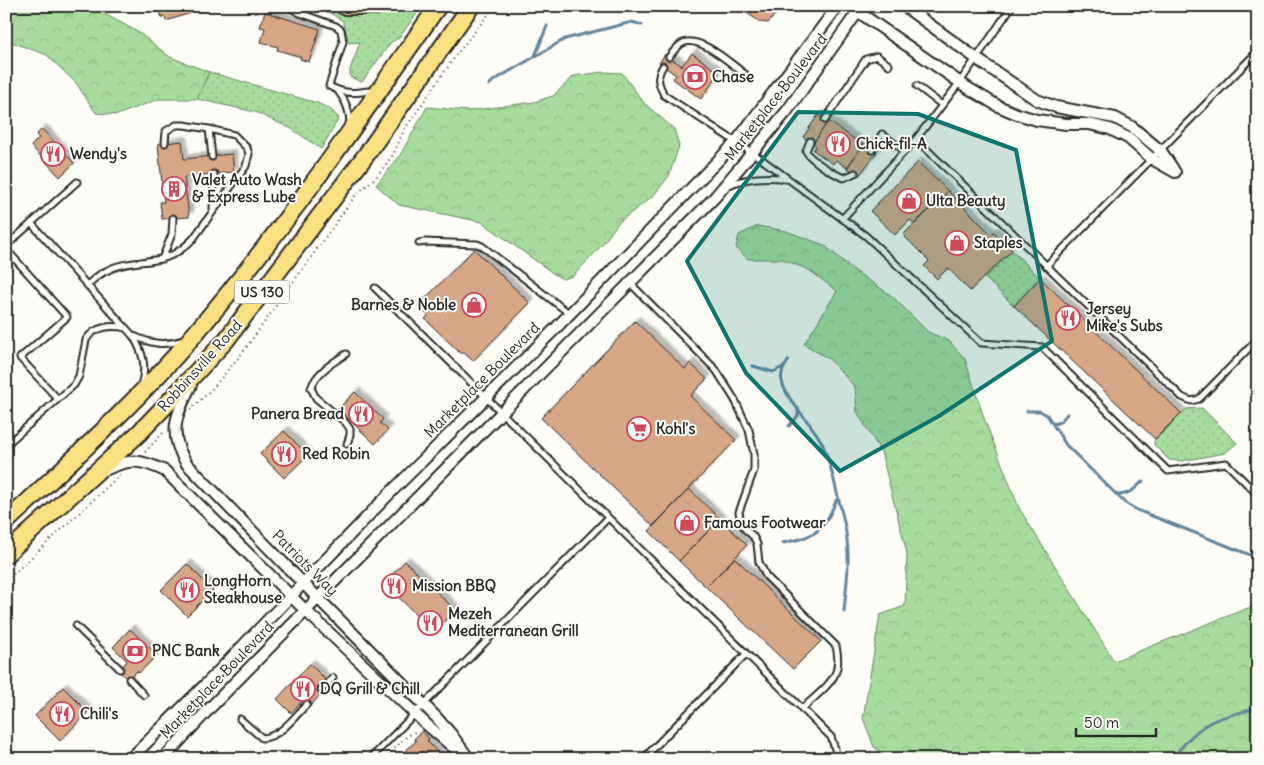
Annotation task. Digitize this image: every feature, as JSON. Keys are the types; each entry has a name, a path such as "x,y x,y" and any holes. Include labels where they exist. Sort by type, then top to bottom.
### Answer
{"highway":[{"path":"344,6 378,6"},
{"name":"Robbinsville Road","path":"6,522 136,399 193,336 260,253 350,133 438,6"},
{"name":"Robbinsville Road","path":"6,554 149,422 226,340 366,155 471,9"}],"street":[{"name":"Marketplace Boulevard","path":"130,759 209,681 303,582 486,396 570,314 736,142 838,6"},
{"path":"857,8 992,103 1037,120 1066,124 1089,124 1110,129 1128,138 1152,159 1175,172 1161,151 1132,127 1115,118 1056,106 1037,100 904,6"},
{"name":"Marketplace Boulevard","path":"162,759 318,598 722,189 753,153 826,59 857,8"},
{"name":"Patriots Way","path":"198,371 175,421 176,442 180,454 187,464 424,704 451,734 468,759"},
{"name":"Patriots Way","path":"89,478 121,462 134,460 147,463 165,472 290,596 415,714 468,759"}],"lane":[{"path":"288,6 300,13 336,26 341,30 343,42 329,86 338,90 356,93 380,89"},
{"path":"842,220 916,139 960,82 1012,6"},
{"path":"669,56 682,43 692,41 703,44 745,74"},
{"path":"1046,266 1258,51"},
{"path":"825,120 866,59 877,56 889,65"},
{"path":"663,66 658,77 658,83 664,94 753,153 866,236 981,344 1042,347 1168,471 1226,464 1258,495"},
{"path":"917,86 942,104"},
{"path":"338,90 348,108 350,133"},
{"path":"87,285 106,270 162,259 177,252 193,239 246,166 249,154 243,142 234,135 184,125 176,125 166,131 165,143"},
{"path":"209,129 212,156"},
{"path":"872,150 882,134 905,151"},
{"path":"916,139 1182,397 1191,401 1199,399 1258,339"},
{"path":"810,142 806,151 807,155 817,162 844,178 855,173"},
{"path":"213,211 214,174"},
{"path":"722,189 738,181 754,178 787,179"},
{"path":"57,398 20,358 67,317 6,247 77,182"},
{"path":"162,259 172,234 173,218"},
{"path":"31,224 133,336 145,366 136,399"},
{"path":"419,243 477,244 482,246 570,314"},
{"path":"630,283 716,370 735,400 749,430 754,454 754,470 739,512 741,523 753,536 757,544 759,562 766,576 836,646 838,663 834,677 802,709"},
{"path":"375,288 831,737 836,759"},
{"path":"6,445 74,385 79,376 86,340 89,335 105,327 116,326 126,328"},
{"path":"133,336 147,342 164,344 193,336"},
{"path":"346,354 332,363 314,379 311,388 316,398 345,422 350,429 347,444"},
{"path":"370,759 608,518"},
{"path":"76,626 120,669"},
{"path":"643,759 746,654"},
{"path":"321,690 333,678"},
{"path":"129,679 144,695"},
{"path":"240,719 262,738 268,738 278,734 307,704"}],"path":[{"path":"185,414 213,388 243,352 355,196 378,176 393,155 404,130 457,54 487,16 490,6"},
{"path":"144,453 168,428"},
{"path":"6,581 125,471"},
{"path":"384,759 406,736 415,732 415,730"}],"highlighted area":[{"path":"798,112 918,114 1016,150 1052,341 939,416 840,471 746,373 687,261"}],"green space":[{"path":"6,6 90,6 138,32 170,57 209,72 197,99 159,99 117,115 96,113 76,83 47,55 11,42 6,42"},
{"path":"402,6 422,6 399,38 391,42 362,82 350,77 350,70 360,42 349,43 343,21 322,8 362,12"},
{"path":"209,72 317,103 330,109 339,118 321,149 292,129 255,112 197,99"},
{"path":"603,72 622,73 644,103 674,129 679,146 669,176 654,195 618,223 601,246 573,276 563,279 554,274 482,222 399,205 376,185 399,157 427,107 468,111 534,102 553,96 574,76"},
{"path":"758,226 786,231 824,245 855,271 892,296 928,332 949,341 965,359 985,421 1019,508 1114,661 1258,604 1258,759 890,759 874,747 863,718 880,615 905,606 907,553 881,452 857,412 855,387 829,359 804,344 837,291 809,270 782,259 748,259 736,248 739,235"},
{"path":"1012,250 1040,278 1014,306 984,277"},
{"path":"1202,408 1237,443 1225,453 1182,461 1169,460 1154,445 1154,441 1186,409"}],"building":[{"path":"158,6 192,6 193,9 190,10 191,13 166,21 165,17 162,18"},
{"path":"737,6 773,6 777,12 768,23 760,22"},
{"path":"265,12 320,29 309,62 300,59 301,57 277,50 278,47 261,42 265,28 260,27"},
{"name":"Chase","path":"692,53 719,73 701,99 673,79 676,75 659,63 665,54 682,66"},
{"path":"818,115 828,121 813,144 803,137"},
{"name":"Chick-fil-A","path":"828,121 863,145 847,168 836,160 833,164 813,150 816,146 813,144"},
{"name":"Wendy's","path":"42,129 74,163 60,177 31,146 39,138 36,135"},
{"name":"Valet Auto Wash & Express Lube","path":"182,141 184,159 232,154 234,172 184,177 189,217 162,219 160,202 164,202 158,144"},
{"path":"864,143 877,152 859,176 847,168"},
{"name":"Ulta Beauty","path":"918,162 948,191 915,224 910,220 895,235 870,211"},
{"name":"Staples","path":"948,191 991,234 994,232 1012,250 970,291 948,268 937,279 924,266 929,261 903,235"},
{"name":"Barnes & Noble","path":"474,249 530,303 473,361 463,352 461,354 425,319 428,316 418,306"},
{"path":"1040,278 1181,413 1155,439 1014,306"},
{"name":"Kohl's","path":"635,321 685,369 690,363 707,379 690,396 736,440 653,526 541,418"},
{"name":"Panera Bread","path":"355,392 383,419 380,423 388,430 375,444 338,409"},
{"name":"Red Robin","path":"284,431 308,455 284,478 260,454"},
{"name":"Famous Footwear","path":"689,489 720,519 679,561 649,531"},
{"path":"720,519 747,545 706,587 679,561"},
{"path":"735,558 821,641 793,669 706,587"},
{"path":"405,561 455,610 434,632 384,583"},
{"name":"LongHorn Steakhouse","path":"187,564 213,590 187,616 161,590"},
{"name":"PNC Bank","path":"130,629 157,655 139,673 137,671 128,680 119,671 127,661 113,647"},
{"name":"DQ Grill & Chill","path":"310,664 325,679 317,687 323,692 310,706 303,700 291,713 277,699"},
{"name":"Chili's","path":"63,687 88,712 60,741 35,716"},
{"path":"422,731 429,739 427,741 444,759 397,759 416,741 414,739"}],"waterway":[{"path":"489,85 565,39 632,22 642,25"},
{"path":"535,56 547,26"},
{"path":"789,360 782,375 784,388 817,434 823,446 831,467 843,519 848,558 844,612"},
{"path":"753,366 773,372 783,367"},
{"path":"789,426 798,416 798,408"},
{"path":"1027,411 1040,411 1047,415 1066,445 1125,503 1137,510 1258,558"},
{"path":"1053,424 1060,422 1067,414"},
{"path":"1117,495 1128,493 1143,481"},
{"path":"782,543 803,538 817,531 827,519 837,499"},
{"path":"1173,759 1191,737 1207,724 1223,717 1258,708"}],"place":[{"name":"Chase","path":"695,77"},
{"name":"Chick-fil-A","path":"838,144"},
{"name":"Wendy's","path":"53,154"},
{"name":"Valet Auto Wash & Express Lube","path":"174,189"},
{"name":"Ulta Beauty","path":"909,201"},
{"name":"Staples","path":"957,243"},
{"name":"Barnes & Noble","path":"474,305"},
{"name":"Jersey Mike's Subs","path":"1068,318"},
{"name":"Panera Bread","path":"361,414"},
{"name":"Kohl's","path":"639,429"},
{"name":"Red Robin","path":"284,454"},
{"name":"Famous Footwear","path":"687,523"},
{"name":"Mission BBQ","path":"394,586"},
{"name":"LongHorn Steakhouse","path":"187,590"},
{"name":"Mezeh Mediterranean Grill","path":"430,623"},
{"name":"PNC Bank","path":"135,651"},
{"name":"DQ Grill & Chill","path":"303,689"},
{"name":"Chili's","path":"62,714"}]}
